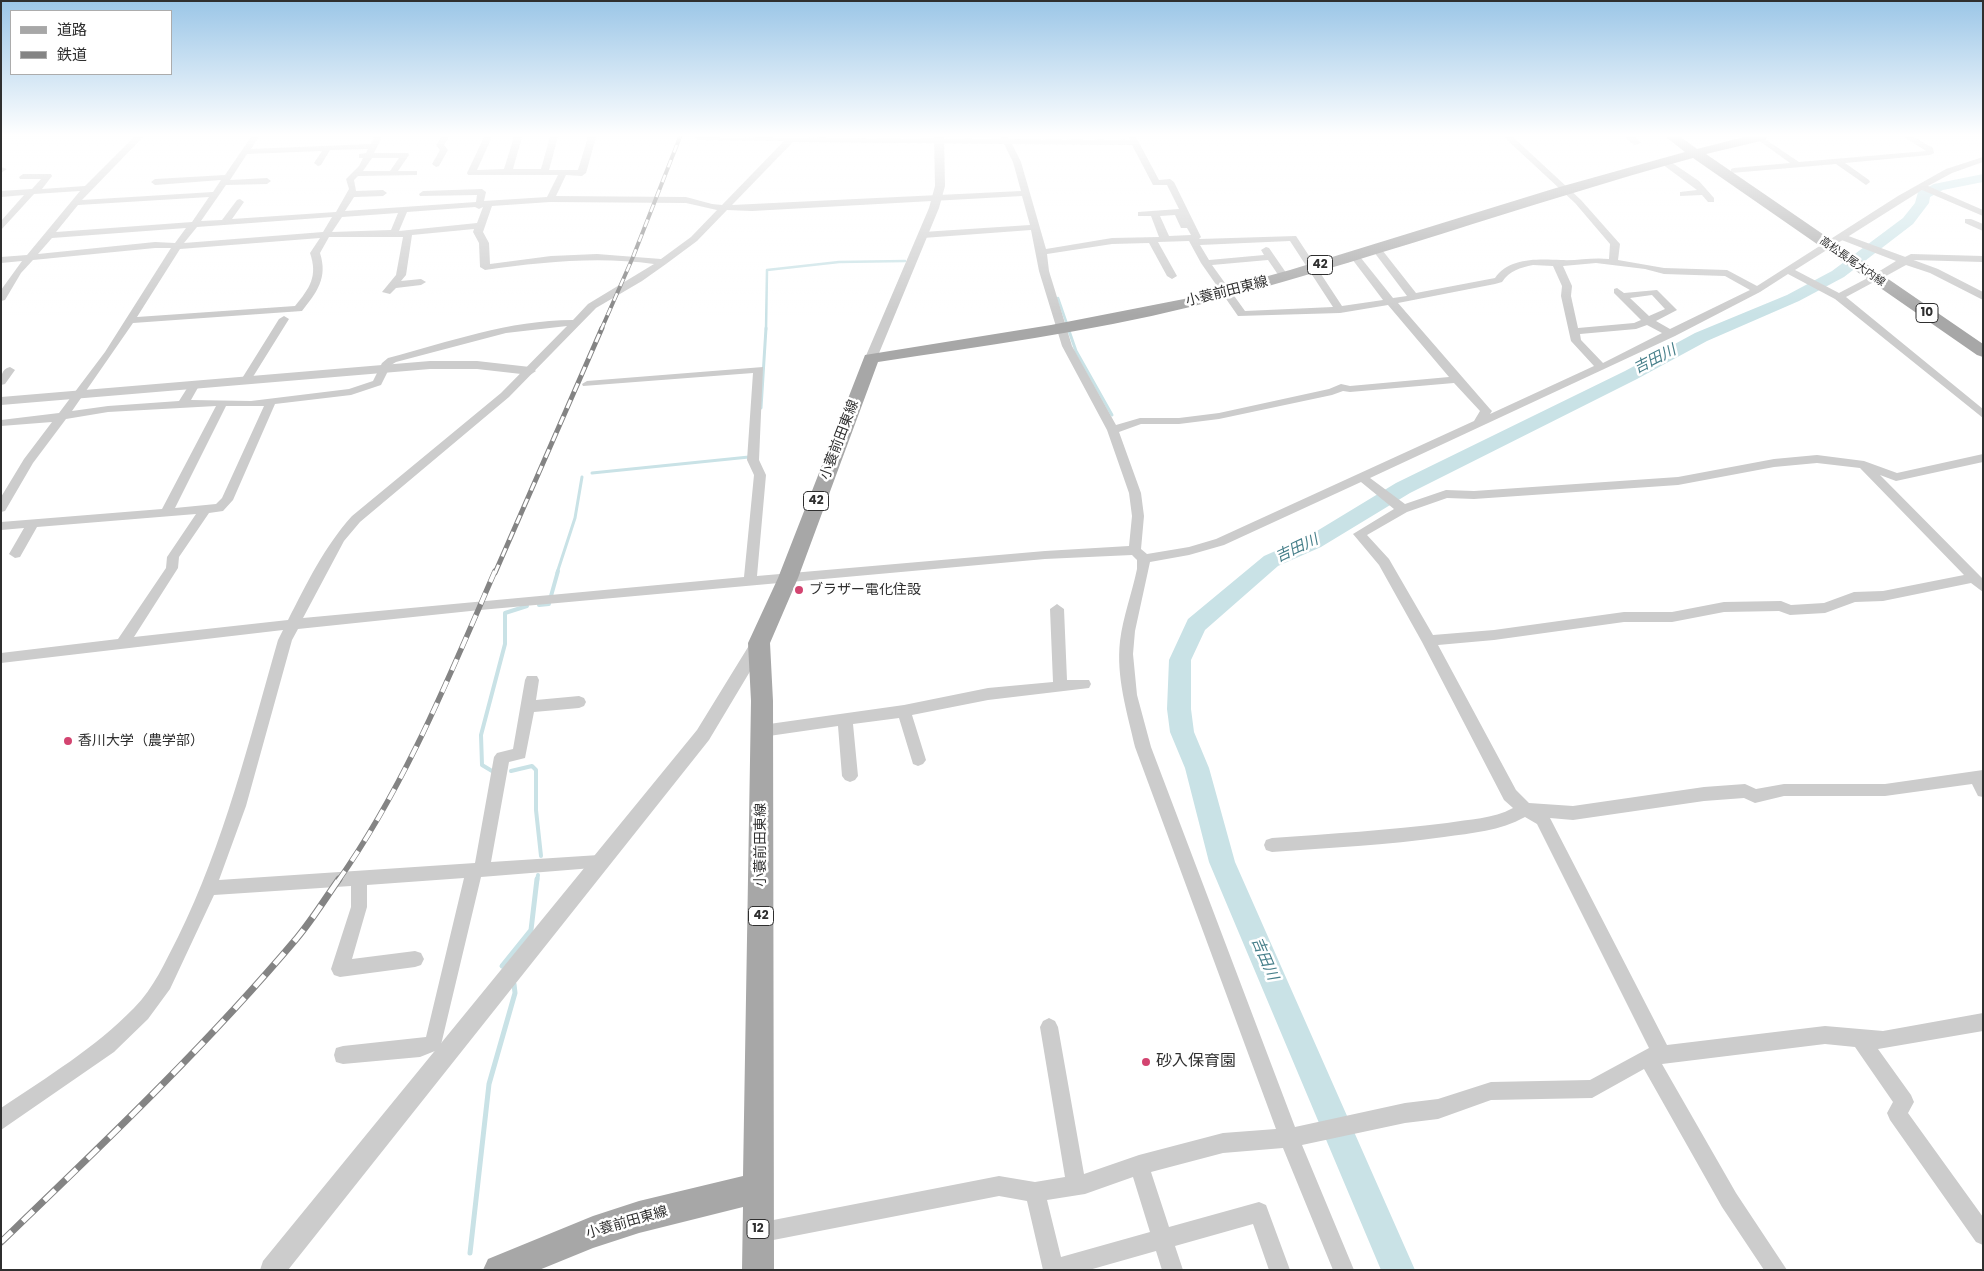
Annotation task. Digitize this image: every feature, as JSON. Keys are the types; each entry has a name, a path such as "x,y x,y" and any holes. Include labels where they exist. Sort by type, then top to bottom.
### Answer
{"main road":[{"name":"小蓑前田東線","path":"499,1270 592,1232 639,1217 759,1188 762,731 759,643 788,578 871,358 1061,328 1226,293 1546,196"},
{"name":"高松長尾大内線","path":"1768,196 1839,243"},
{"name":"高松長尾大内線","path":"1771,196 1839,243 1876,274 1983,352"},
{"name":"高松長尾大内線","path":"1876,274 1983,343"},
{"name":"12","path":"758,1270 759,1188"}],"street":[{"path":"1,227 29,196"},
{"path":"2,297 17,272 49,236 80,196"},
{"path":"74,203 105,201 100,208 103,211 186,205 191,196"},
{"path":"1,508 28,462 59,417 98,368 178,245 213,196"},
{"path":"131,320 298,309 314,291 318,281 319,265 315,253 350,196"},
{"path":"483,196 484,205 478,232 484,243 485,267 573,258 633,257 663,262"},
{"path":"1,1120 107,1046 142,1013 164,983 202,905 238,806 285,640 320,568 340,538 356,519 504,395 530,371 592,306 663,262 694,239 737,196"},
{"path":"49,236 195,224 403,212 550,199 686,200 712,207 726,208 952,196"},
{"path":"1027,196 1042,252 1044,271 1067,346 1079,372 1113,430 1135,494 1140,554 1144,571 1127,642 1127,673 1132,703 1153,778 1289,1138 1344,1270"},
{"path":"1177,196 1196,237 1192,239"},
{"path":"1573,196 1615,244 1613,261"},
{"path":"1708,196 1712,200"},
{"path":"1,658 293,624 750,581 1189,551 1220,542 1363,478 1479,422 1672,334 1757,290 1839,243 1906,196"},
{"path":"1947,196 1983,213"},
{"path":"871,358 937,197"},
{"path":"225,222 240,202"},
{"path":"282,219 288,208"},
{"path":"398,233 403,212"},
{"path":"1141,214 1178,212 1206,262 1242,314 1340,310 1414,298 1422,294 1499,280 1504,272 1513,267 1533,262 1613,261 1664,271 1727,273 1757,290"},
{"path":"1154,213 1165,239"},
{"path":"1968,221 1983,228"},
{"path":"1,260 154,245 326,235 398,233 479,226"},
{"path":"922,235 1034,227"},
{"path":"398,233 408,235 401,275 390,289 422,281"},
{"path":"1042,252 1112,241 1293,238 1340,310"},
{"path":"1259,239 1284,276"},
{"path":"1152,240 1172,276"},
{"path":"1839,243 1901,258 1950,279 1983,297"},
{"path":"1376,248 1414,298"},
{"path":"1354,255 1390,301 1486,411 1479,422"},
{"path":"1206,262 1271,257"},
{"path":"1839,297 1901,258 1983,259"},
{"path":"1556,262 1567,286 1566,296 1576,341 1601,367"},
{"path":"1790,271 1839,297 1983,415"},
{"path":"1574,331 1636,326 1648,321 1672,310 1654,292 1619,293 1648,321 1672,334"},
{"path":"246,380 284,319"},
{"path":"1,423 59,417 108,409 223,402 251,404 272,402 368,387 377,384 387,363 392,360 476,337 535,324 576,322"},
{"path":"1,401 450,365 505,367 530,371"},
{"path":"587,384 759,369 753,460 760,475 750,581"},
{"path":"1,382 10,370"},
{"path":"1113,430 1140,421 1179,421 1219,416 1332,392 1341,387 1350,388 1457,380"},
{"path":"183,404 195,384"},
{"path":"167,511 223,402"},
{"path":"1,526 218,508 227,500 272,402"},
{"path":"1777,1270 1729,1200 1654,1056 1543,819 1525,810 1510,794 1429,641 1384,562 1359,534 1403,509 1446,494 1474,495 1678,481 1774,463 1817,459 1864,465 1896,476 1983,458"},
{"path":"1864,465 1978,582"},
{"path":"1363,478 1403,509"},
{"path":"122,644 172,568 173,557 205,510"},
{"path":"15,554 33,524"},
{"path":"1429,641 1494,635 1624,617 1672,617 1724,607 1781,606 1790,610 1825,608 1854,597 1883,596 1978,582"},
{"path":"1057,609 1060,687"},
{"path":"272,1270 441,1046 599,862 703,735 759,643"},
{"path":"441,1046 502,757 520,754 532,680"},
{"path":"762,731 904,711 988,694 1084,684"},
{"path":"527,708 579,702"},
{"path":"904,711 918,760"},
{"path":"845,720 850,776"},
{"path":"1272,845 1418,833 1486,824 1507,819 1525,810 1573,813 1704,794 1746,791 1755,796 1784,790 1885,790 1980,781"},
{"path":"207,888 599,862"},
{"path":"360,877 359,908 340,969 415,959"},
{"path":"758,1233 999,1186 1036,1192 1076,1186 1140,1165 1223,1143 1289,1138 1405,1113 1438,1109 1492,1091 1592,1089 1654,1056 1825,1035 1883,1040 1983,1022"},
{"path":"1048,1027 1076,1186"},
{"path":"1859,1037 1904,1102 1897,1113 1983,1235"},
{"path":"343,1055 441,1046"},
{"path":"1140,1165 1173,1270"},
{"path":"1036,1192 1054,1269 1259,1212 1280,1270"}],"waterway":[{"name":"吉田川","path":"1398,1270 1222,862 1197,768 1182,732 1179,709 1180,660 1196,625 1271,561 1314,542 1403,488 1631,375 1701,337 1793,298 1838,274 1908,221 1922,203 1923,196"},
{"path":"766,330 767,270 839,262 905,261"},
{"path":"1058,298 1069,330"},
{"path":"761,408 766,328"},
{"path":"1068,328 1076,351 1112,415"},
{"path":"592,473 749,457"},
{"path":"557,573 575,518 582,477"},
{"path":"551,596 558,571"},
{"path":"539,605 549,604"},
{"path":"492,771 482,765 481,735 505,644 505,613 527,606"},
{"path":"511,771 532,766 536,770 536,810 541,856"},
{"path":"537,881 538,875"},
{"path":"502,966 531,930 537,879"},
{"path":"470,1253 489,1084 515,993 514,984"}],"railway":[{"path":"601,330 657,196"},
{"path":"495,573 602,328"},
{"path":"338,881 362,845 405,769 443,691 495,571"},
{"path":"1,1242 153,1094 227,1017 297,938 339,879"}],"place":[{"name":"ブラザー電化住設","path":"799,590"},
{"name":"香川大学（農学部）","path":"68,741"},
{"name":"砂入保育園","path":"1146,1062"}]}
